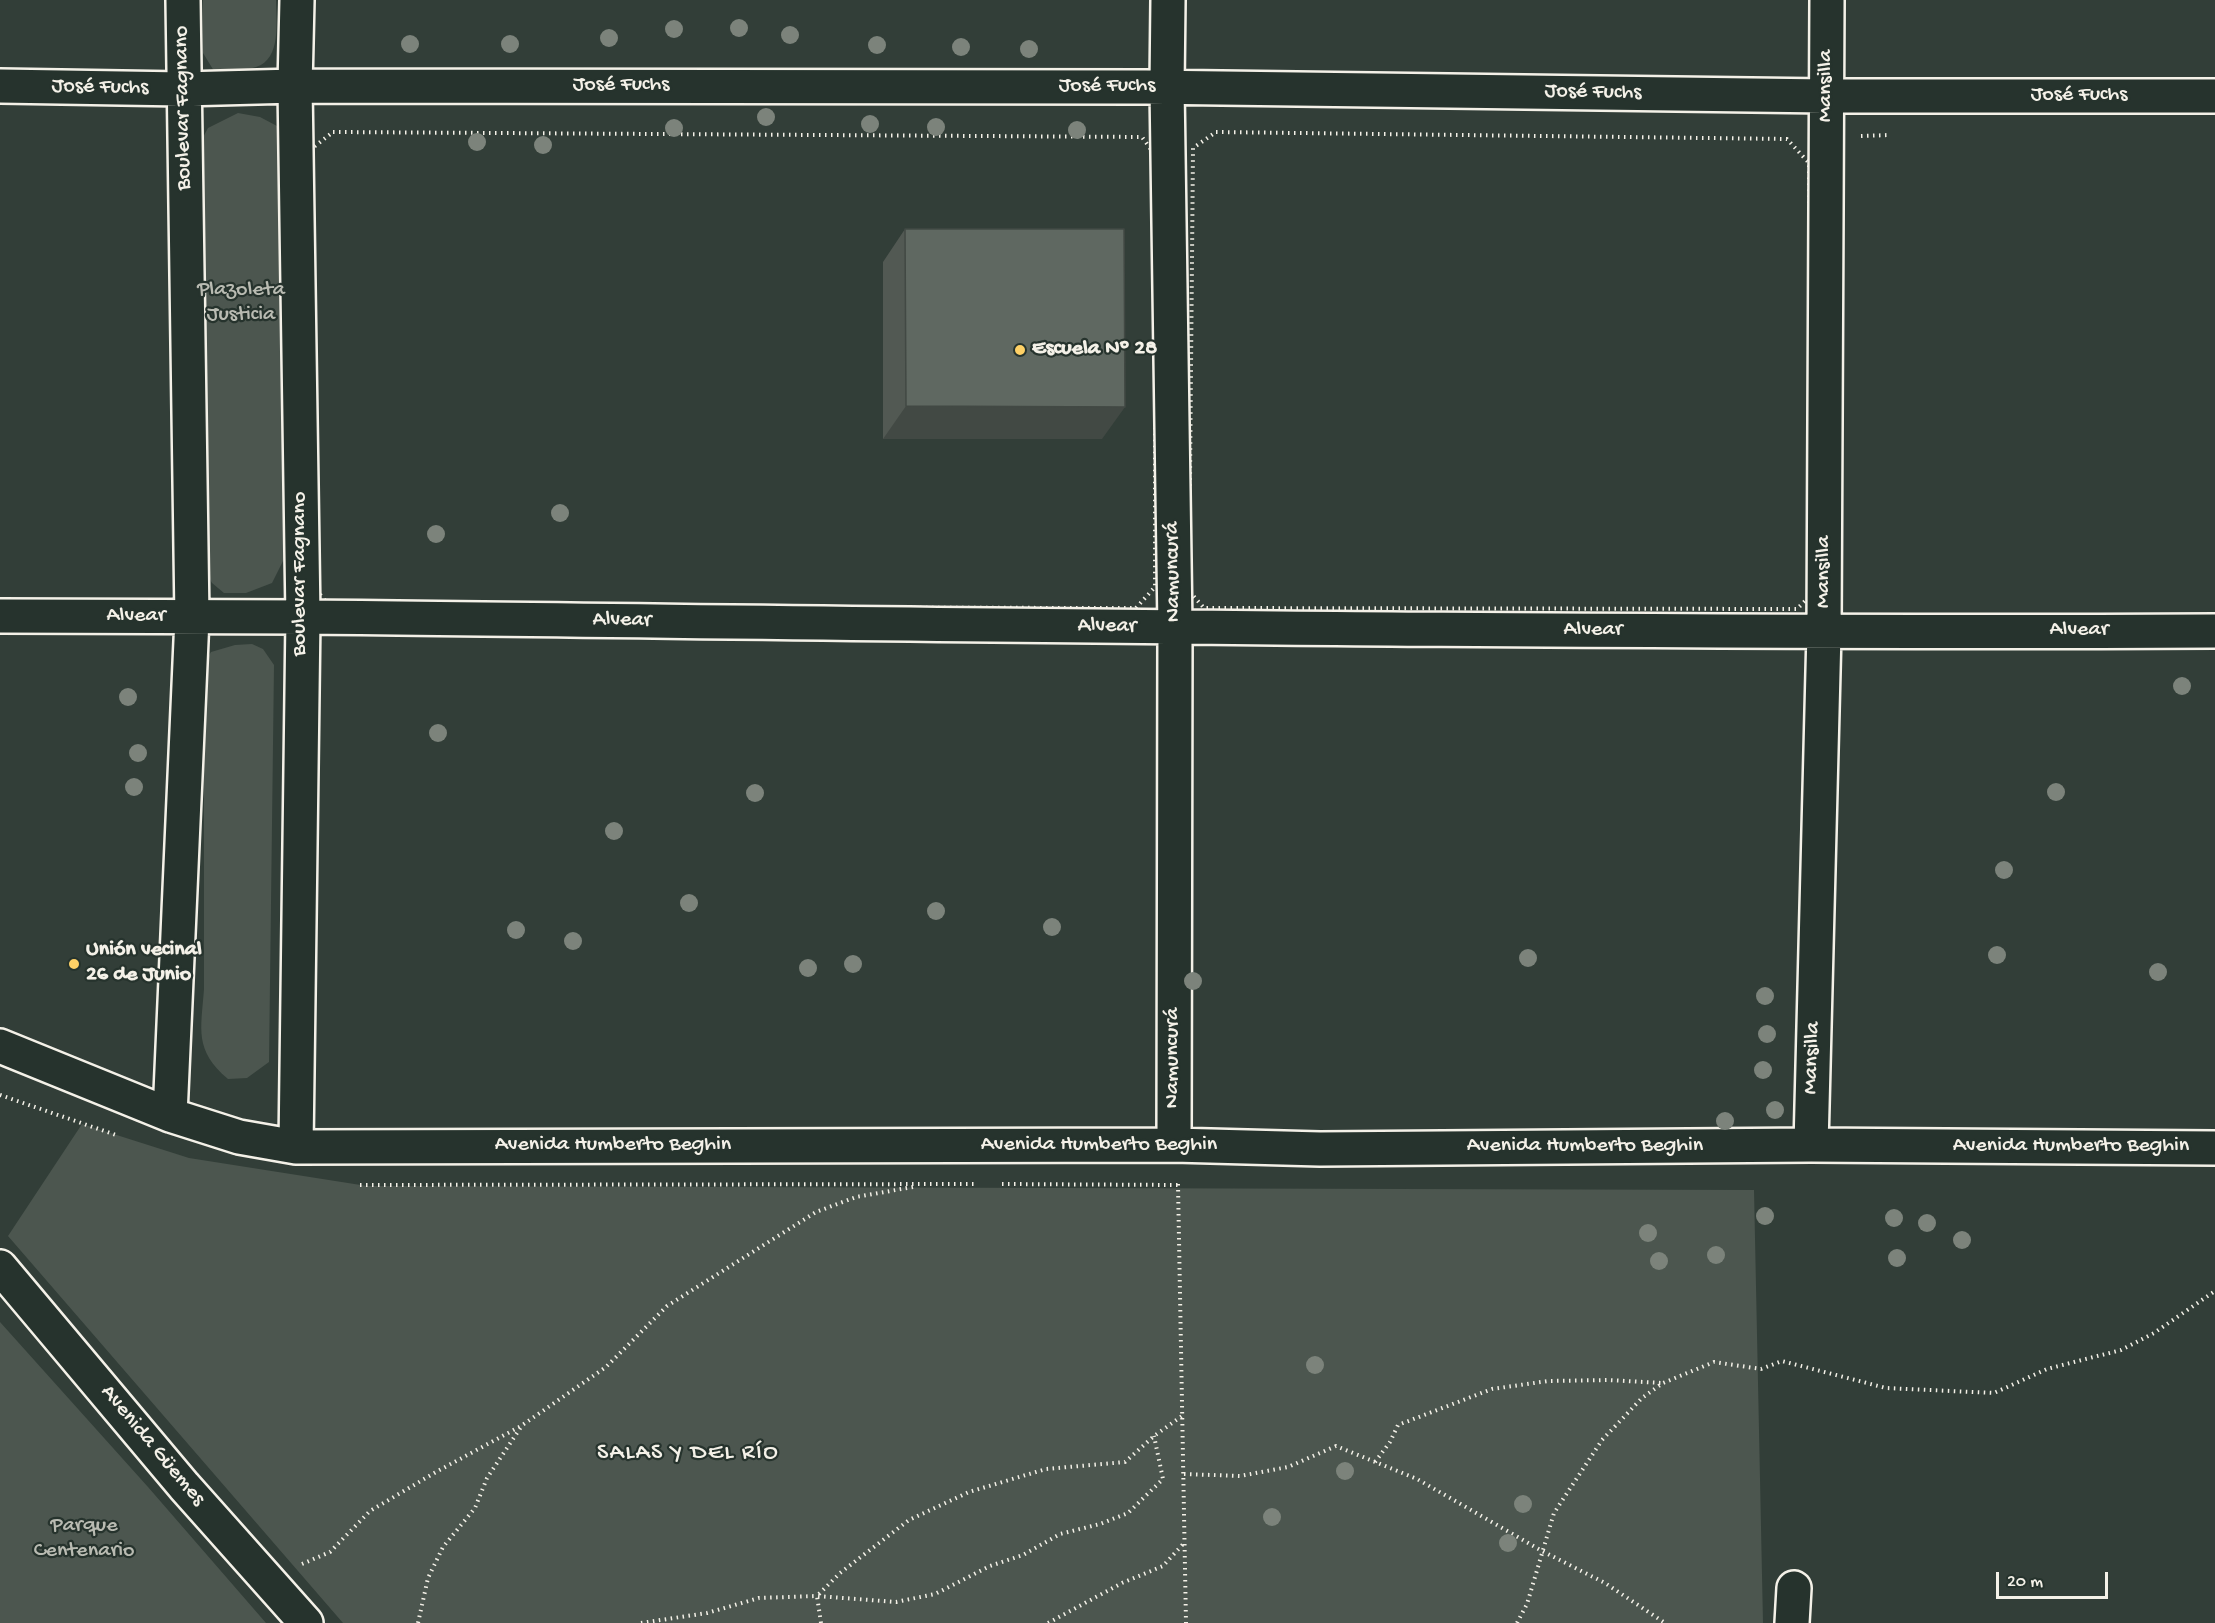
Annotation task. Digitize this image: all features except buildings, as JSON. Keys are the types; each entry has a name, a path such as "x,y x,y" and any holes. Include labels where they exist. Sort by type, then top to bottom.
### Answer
{"street":[{"name":"Boulevar Fagnano","path":"170,1115 192,618 183,0"},
{"name":"Boulevar Fagnano","path":"296,1147 303,617 295,86 297,0"},
{"name":"Namuncurá","path":"1168,0 1167,87 1175,627 1174,1145"},
{"name":"Mansilla","path":"1811,1145 1824,632 1827,0"},
{"name":"José Fuchs","path":"0,86 183,90 295,86 1167,87 1827,96 2215,96"},
{"name":"Alvear","path":"0,616 1824,632 2215,631"},
{"name":"Avenida Humberto Beghin","path":"0,1046 170,1115 238,1137 296,1147 1174,1145 1320,1149 1811,1145 2215,1148"},
{"name":"Avenida Güemes","path":"0,1267 184,1486 306,1623"},
{"path":"1792,1623 1794,1588"}],"path":[{"path":"310,150 333,132 344,132 1142,137 1155,154"},
{"path":"1204,608 1189,591 1193,148 1216,132 1787,139 1809,163"},
{"path":"1174,1145 1178,1185 1186,1623"},
{"path":"275,1588 296,1567 330,1552 370,1511 521,1426 606,1367 668,1306 816,1212 856,1197 923,1185 945,1177"},
{"path":"1517,1623 1527,1604 1554,1513 1602,1440 1642,1398 1663,1383 1714,1362 1761,1369 1782,1361 1886,1388 1994,1393 2047,1369 2121,1350 2154,1333 2215,1291"},
{"path":"1375,1462 1390,1442 1398,1425 1492,1389 1548,1381 1608,1380 1663,1383"},
{"path":"817,1596 840,1573 909,1520 969,1492 1046,1469 1125,1462 1154,1436 1183,1415"},
{"path":"418,1623 428,1578 443,1547 475,1508 490,1471 521,1426"},
{"path":"640,1623 707,1613 759,1598 817,1596 896,1602 935,1594 990,1566 1023,1555 1060,1534 1100,1524 1128,1513 1163,1479 1154,1436"},
{"path":"1184,1474 1250,1475 1288,1467 1336,1446 1417,1479 1542,1551 1605,1583 1665,1623"},
{"path":"1048,1623 1122,1583 1163,1566 1186,1541"},
{"path":"817,1596 821,1623"}],"green space":[{"path":"203,0 276,0 276,38 274,48 264,63 246,69 214,71 203,53"},
{"name":"Plazoleta Justicia","path":"238,113 260,117 277,126 280,156 284,559 272,583 246,593 224,593 212,583 204,568 200,143 208,128"},
{"path":"252,644 263,649 274,665 269,1062 247,1078 228,1079 209,1058 201,1028 204,989 204,664 211,652 235,645"},
{"path":"82,1124 189,1158 367,1186 1754,1190 1763,1623 343,1623 8,1236"},
{"name":"Parque Centenario","path":"0,1322 148,1487 266,1623 0,1623"}],"place":[{"name":"Escuela Nº 28","path":"1020,350"},
{"name":"Unión vecinal 26 de Junio","path":"74,964"}],"district":[{"name":"SALAS Y DEL RÍO","path":"688,1454"}]}
